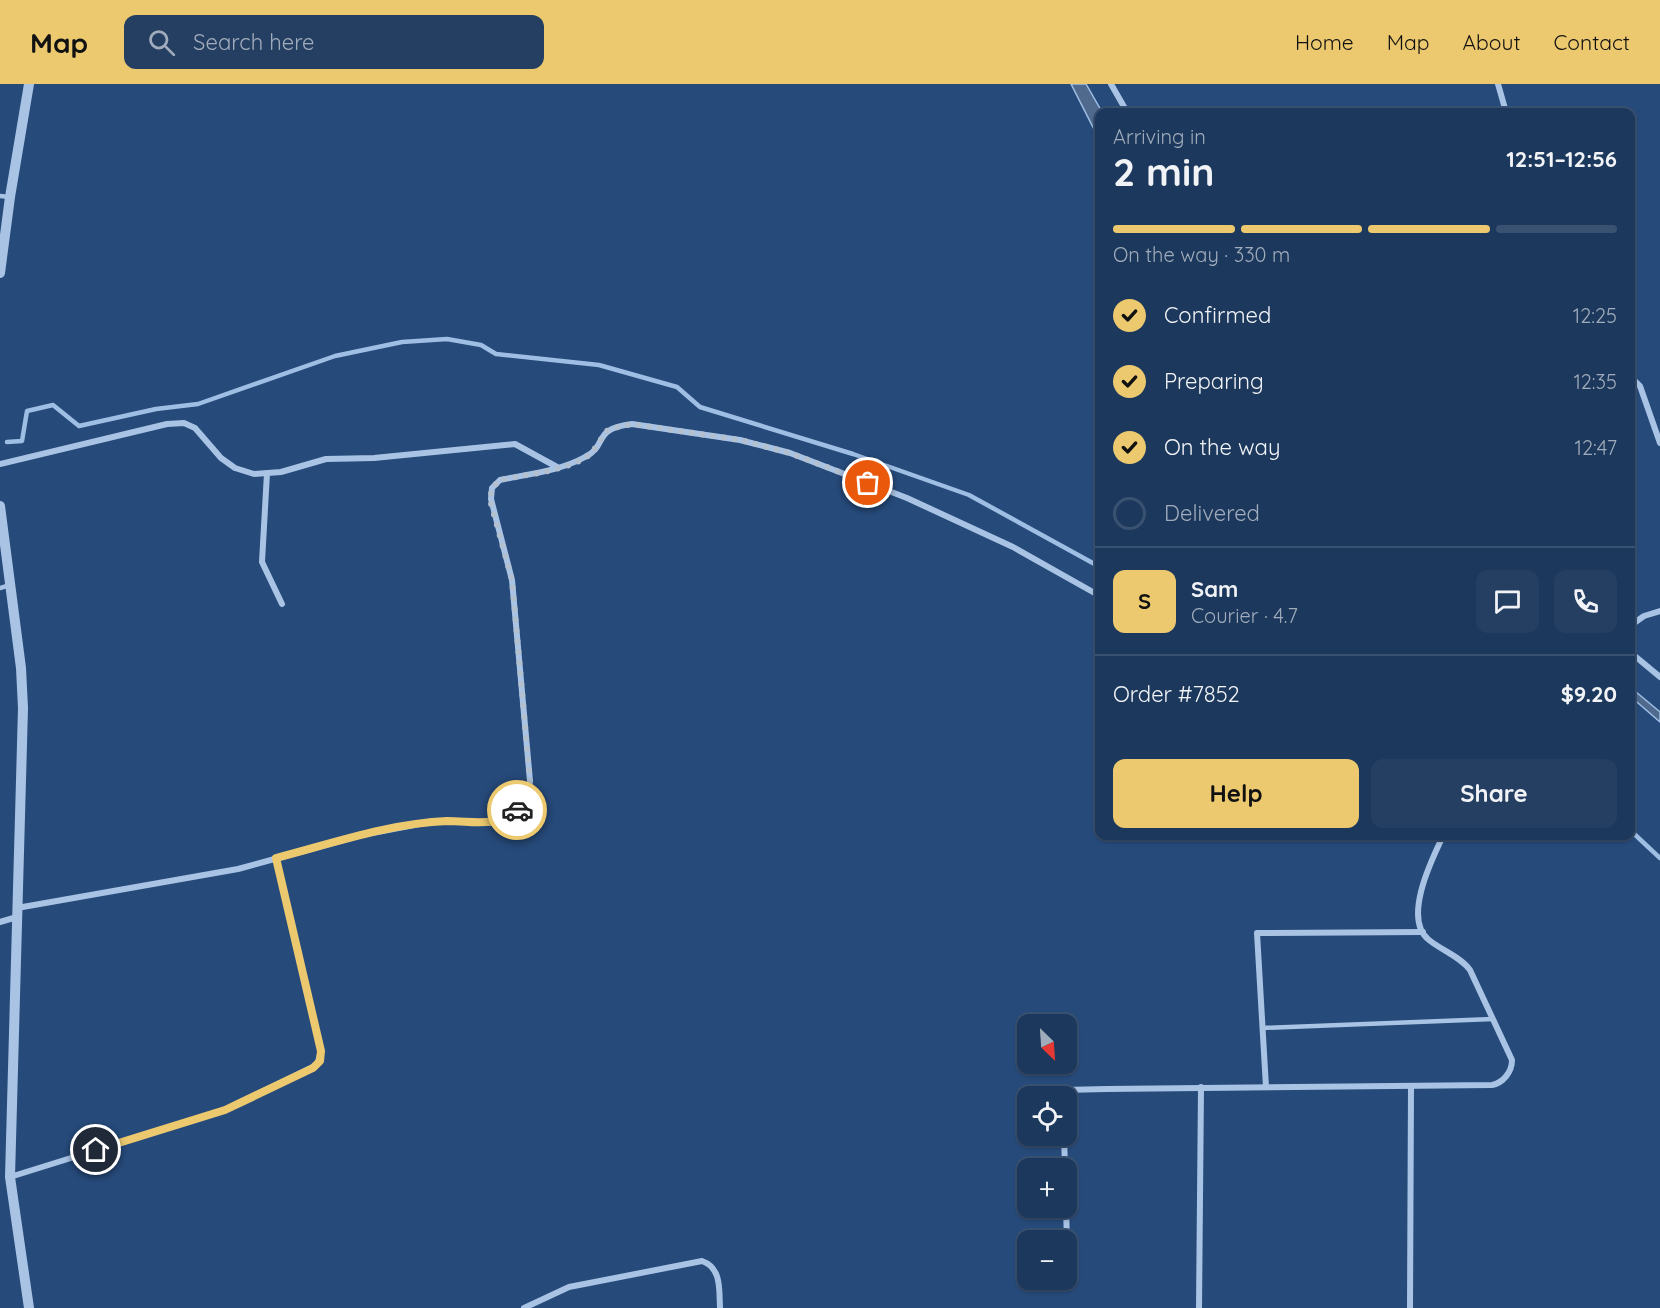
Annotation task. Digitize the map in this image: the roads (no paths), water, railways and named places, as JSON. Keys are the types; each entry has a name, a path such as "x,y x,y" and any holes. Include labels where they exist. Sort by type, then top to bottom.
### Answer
{"street":[{"path":"0,273 5,196 29,84"},
{"path":"1111,84 1125,108"},
{"path":"1498,84 1505,108"},
{"path":"1635,381 1640,386 1660,443"},
{"path":"0,464 167,424 184,423 195,428 222,458 235,468 254,474 281,472 327,459 374,458 515,444 558,467"},
{"path":"0,922 17,912 237,869 362,835 435,822 489,823 507,818 520,808 528,794 530,781 513,592 490,500 492,488 500,480 558,467 590,455 604,434 614,427 632,424 740,440 790,453 907,498 1013,547 1095,593"},
{"path":"267,473 262,562 282,604"},
{"path":"0,506 5,587 21,668 23,708 10,1177 29,1308"},
{"path":"1635,622 1660,610"},
{"path":"1635,656 1660,677"},
{"path":"1077,1090 1492,1085 1501,1082 1511,1068 1512,1060 1467,966 1428,940 1418,916 1424,876 1441,840"},
{"path":"10,1177 225,1110 317,1065 321,1051 276,858"},
{"path":"1266,1087 1257,933 1423,932"},
{"path":"1410,1308 1411,1086"},
{"path":"1199,1308 1200,1087"},
{"path":"524,1308 569,1287 702,1261 713,1266 717,1272 720,1308"}],"lane":[{"path":"1262,1028 1493,1019"}],"water":[{"path":"1071,84 1086,84 1100,108 1095,108 1095,131"},
{"path":"1635,691 1660,712 1660,722 1635,700"}],"waterway":[{"path":"7,442 22,441 27,411 53,405 79,426 156,409 198,404 335,356 402,342 447,339 481,345 496,354 599,365 677,387 700,407 853,454 969,495 1095,564"},
{"path":"1635,835 1660,858"}]}
